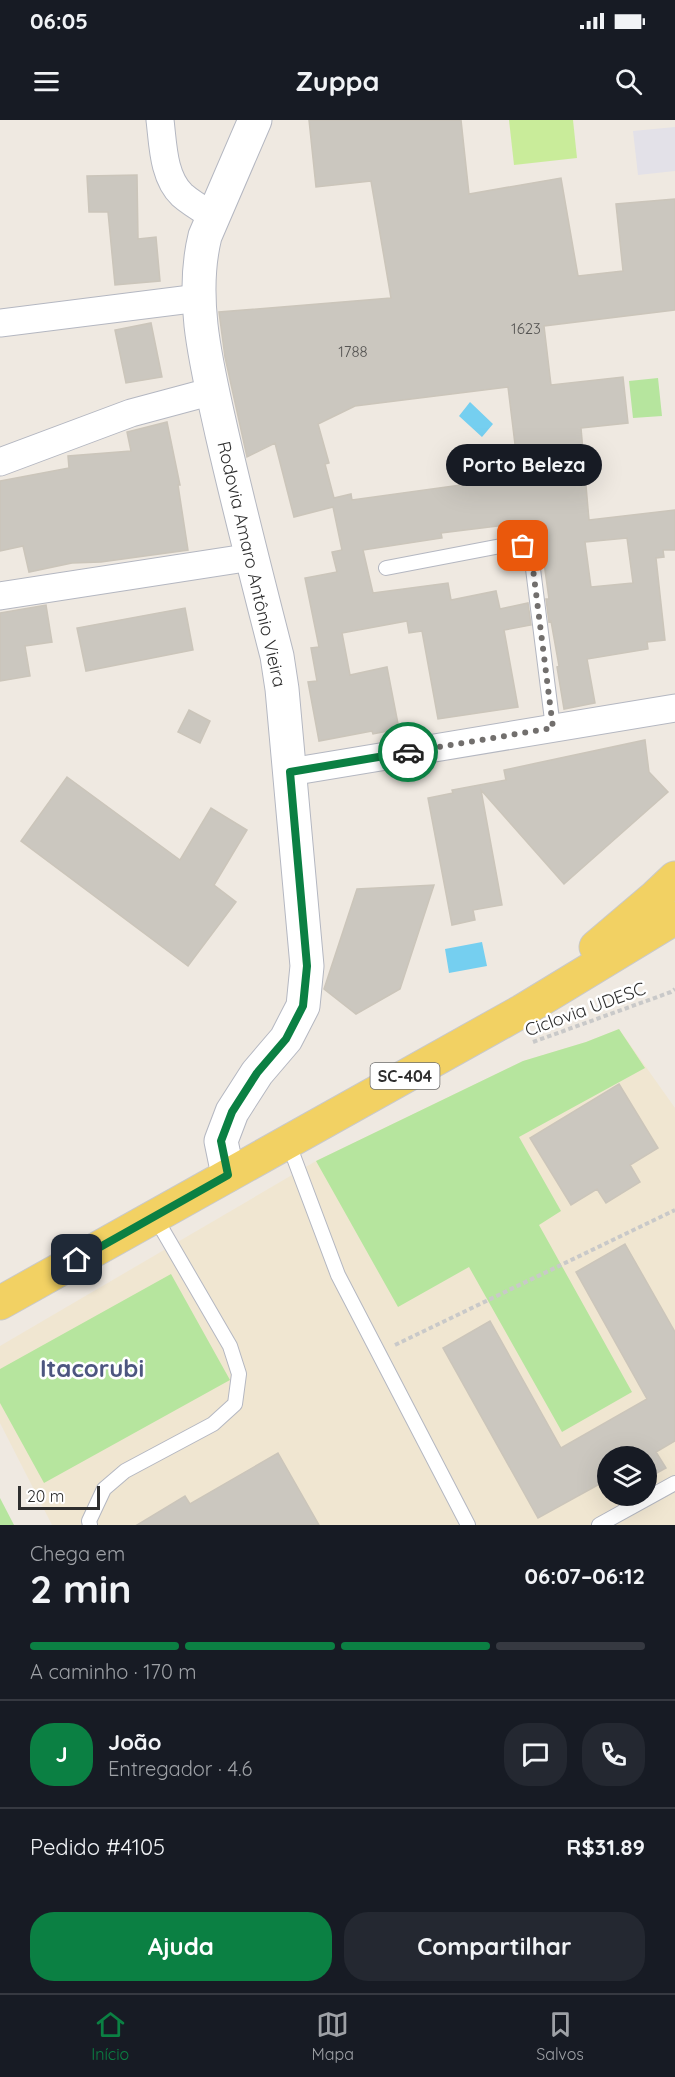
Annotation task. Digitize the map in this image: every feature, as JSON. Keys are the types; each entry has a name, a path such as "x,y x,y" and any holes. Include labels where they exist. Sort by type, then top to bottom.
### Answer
{"main road":[{"name":"Rodovia Amaro Antônio Vieira","path":"228,1175 221,1141 232,1112 257,1073 286,1039 303,1006 307,966 277,656 213,391 199,298 201,254 213,216 255,120"},
{"name":"SC-404","path":"522,1011 675,878"},
{"name":"SC-404","path":"0,1303 522,1011 675,918"}],"street":[{"path":"160,120 165,160 173,181 181,194 213,216"},
{"path":"0,323 199,298"},
{"path":"0,462 131,413 213,391"},
{"path":"0,596 252,557"},
{"path":"290,772 675,708"}],"lane":[{"path":"386,568 506,545 523,546 532,561 553,728"},
{"path":"288,1142 338,1275 468,1525"},
{"path":"90,1525 89,1521 104,1489 125,1471 213,1424 235,1404 239,1374 230,1346 155,1217"},
{"path":"599,1525 675,1483"}],"path":[{"name":"Ciclovia UDESC","path":"525,1045 675,989"},
{"path":"378,1353 675,1210"}],"shaded area":[{"path":"675,127 675,171 638,175 633,131"},
{"path":"619,1029 675,1108 675,1525 52,1525 0,1423 0,1346 316,1161 523,1061 586,1042"}],"green space":[{"path":"509,120 573,120 577,158 514,165"},
{"path":"658,378 662,416 633,418 629,381"},
{"path":"619,1029 645,1068 519,1137 561,1211 539,1225 632,1392 562,1432 469,1267 398,1307 316,1161 523,1061 586,1042"},
{"path":"171,1274 230,1380 44,1483 0,1403 0,1369"},
{"path":"0,1498 14,1525 0,1525"}],"water":[{"path":"470,402 493,424 482,437 459,416"},
{"path":"482,942 487,966 449,973 445,949"}],"building":[{"path":"309,120 461,120 469,194 561,178 578,276 623,271 616,204 675,199 675,310 544,326 551,385 623,377 628,423 581,428 589,520 675,510 675,550 663,550 664,557 656,558 665,640 647,642 648,649 587,659 595,703 564,709 557,667 559,666 551,621 549,622 546,599 549,599 540,534 524,536 523,523 441,533 442,538 363,550 373,593 448,583 451,600 496,591 500,609 528,603 531,625 504,630 518,707 438,719 422,631 409,633 407,621 342,633 350,675 387,667 399,729 373,734 372,731 319,741 308,682 317,681 311,648 319,647 305,578 337,572 332,552 342,550 333,507 294,517 275,443 247,457 225,357 219,312 391,298 371,181 316,187","holes":["508,387 519,477 352,500 351,494 334,498 325,464 329,463 318,424 355,406","627,538 633,583 591,587 585,542"]},
{"path":"137,175 138,239 156,237 160,281 115,285 108,212 89,212 87,176"},
{"path":"151,323 162,377 126,383 115,330"},
{"path":"167,422 180,485 178,485 188,550 101,562 72,563 29,572 23,546 0,551 0,481 69,468 68,456 131,451 127,432"},
{"path":"46,605 52,642 25,646 30,676 0,681 0,613"},
{"path":"185,608 193,650 86,671 77,628"},
{"path":"189,710 210,721 200,743 178,732"},
{"path":"645,740 649,772 668,792 564,884 481,790 502,905 473,910 475,920 452,925 428,798 453,793 452,790 506,780 504,770"},
{"path":"67,777 180,860 211,808 247,830 214,885 236,902 188,966 21,841"},
{"path":"434,885 400,989 356,1014 324,989 357,889"},
{"path":"619,1084 658,1148 630,1165 640,1182 606,1203 597,1189 571,1205 530,1138"},
{"path":"625,1244 675,1332 675,1441 657,1451 657,1446 597,1446 597,1485 538,1518 443,1348 490,1321 561,1448 647,1399 576,1272"},
{"path":"278,1453 319,1525 137,1525 185,1496 190,1504"},
{"path":"657,1454 666,1468 657,1473"}],"way so far":[{"path":"408,752 553,728 532,561 523,546"}],"place":[{"name":"Porto Beleza","path":"523,546"}],"district":[{"name":"Itacorubi","path":"92,1368"}],"route":[{"path":"77,1260 228,1175 221,1141 232,1112 257,1073 286,1039 303,1006 307,966 290,772 408,752"}]}
